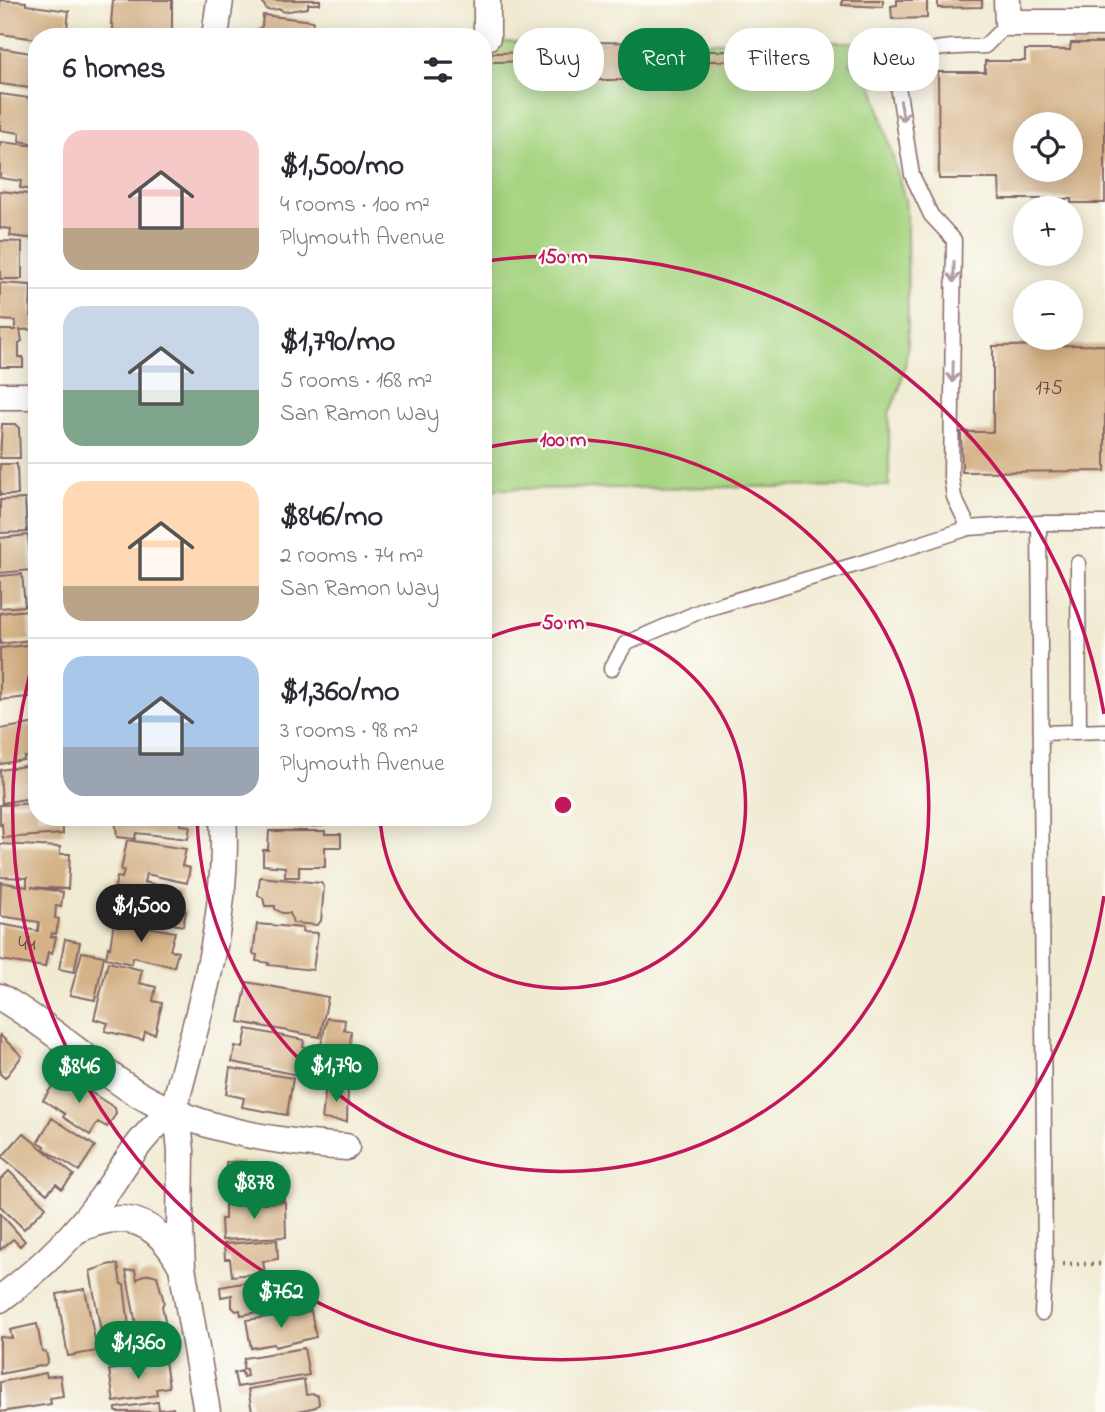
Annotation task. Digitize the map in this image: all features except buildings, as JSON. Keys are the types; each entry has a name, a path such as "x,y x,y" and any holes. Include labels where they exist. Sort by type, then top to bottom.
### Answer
{"street":[{"path":"216,28 220,0"},
{"path":"487,0 487,28"},
{"path":"1007,12 1105,23"},
{"path":"0,396 28,396"},
{"path":"208,1412 182,1267 181,1151 173,1112 209,972 218,923 223,882 223,826"},
{"path":"0,997 38,1021 130,1089 173,1112 264,1138 346,1147"},
{"path":"0,1298 42,1264 75,1231 101,1199 141,1139 156,1122 173,1112"},
{"path":"75,1231 95,1222 114,1218 135,1221 152,1229 170,1244 182,1267"}],"lane":[{"path":"970,527 954,497 951,475 954,240 931,215 912,175 898,86 899,73 909,60 926,50 985,46 1007,12"},
{"path":"1039,523 1045,1264 1042,1313"},
{"path":"611,669 625,644 703,610 970,527 1105,523"},
{"path":"1078,563 1079,732"},
{"path":"1041,733 1105,731"}],"path":[{"path":"1045,1264 1105,1264"}],"green space":[{"path":"492,42 513,42 513,91 604,91 604,42 618,42 618,91 710,91 710,42 724,42 724,91 834,91 834,42 848,42 848,91 874,91 905,200 908,342 899,390 889,413 889,486 492,489"}]}
